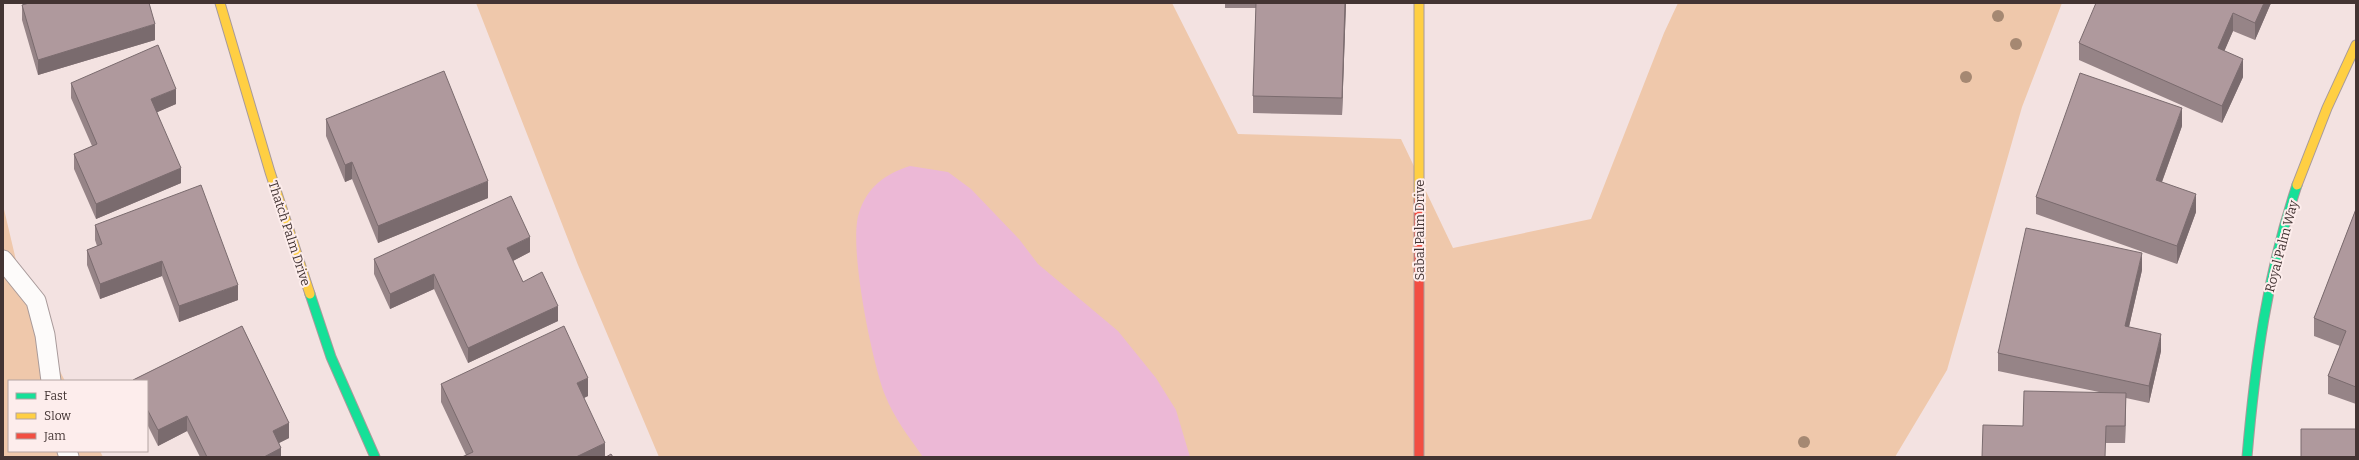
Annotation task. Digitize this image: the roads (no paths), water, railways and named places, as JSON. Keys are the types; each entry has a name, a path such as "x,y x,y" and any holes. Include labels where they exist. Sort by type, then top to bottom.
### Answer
{"street":[{"name":"Thatch Palm Drive","path":"220,3 270,172 331,357 375,457"},
{"name":"Sabal Palm Drive","path":"1419,3 1419,457"},
{"name":"Royal Palm Way","path":"2247,457 2254,370 2265,306 2280,241 2310,148 2356,45"}],"lane":[{"path":"3,260 36,301 45,335 51,380"}]}
